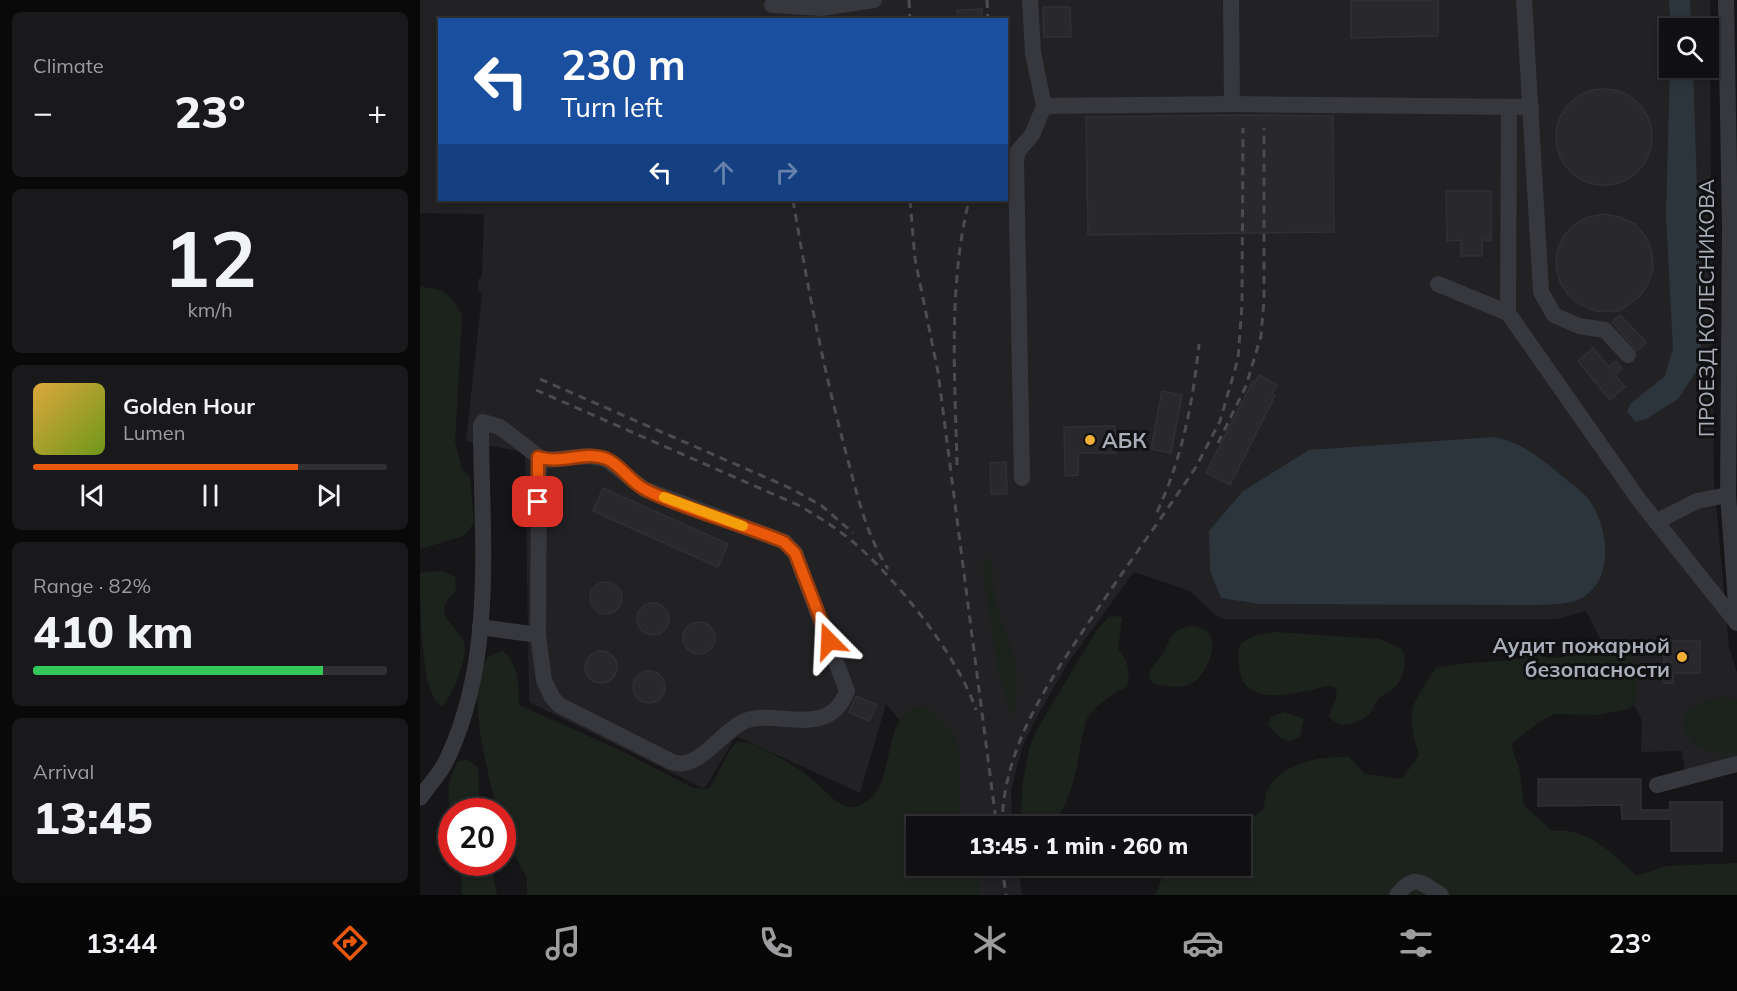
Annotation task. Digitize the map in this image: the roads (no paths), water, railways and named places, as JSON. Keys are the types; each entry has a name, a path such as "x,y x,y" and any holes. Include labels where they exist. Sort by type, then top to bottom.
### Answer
{"street":[{"path":"771,5 821,8 874,0"},
{"path":"1022,478 1016,162 1018,151 1032,135 1044,106 1033,53 1030,0"},
{"path":"1231,0 1232,104"},
{"path":"1524,0 1541,292 1554,315 1579,326 1605,330 1628,355"},
{"name":"ПРОЕЗД КОЛЕСНИКОВА","path":"1726,0 1732,65 1733,228 1733,473 1728,495 1737,616"},
{"path":"1044,106 1232,104 1531,106"},
{"path":"1508,313 1509,107"},
{"path":"1438,284 1508,313 1656,522 1737,623"},
{"path":"420,798 448,759 469,702 480,627 481,425 488,422 500,428 538,457 547,460 588,456 606,459 644,489 784,542 795,553 847,691 837,706 818,718 806,721 758,718 745,721 721,737 693,761 678,764 559,705 552,697 544,680 538,635 538,457"},
{"path":"1656,522 1697,501 1728,495"},
{"path":"480,627 538,635"},
{"path":"1657,785 1737,764"},
{"path":"1397,895 1407,883 1414,881 1424,884 1441,895"}],"railway":[{"path":"909,0 910,18"},
{"path":"987,0 988,18"},
{"path":"1003,816 1004,796 1011,767 1032,714 1078,638 1196,467 1220,421 1238,359 1242,305 1243,128"},
{"path":"1218,443 1246,386 1261,336 1264,299 1264,128"},
{"path":"793,201 816,325 837,418 862,511 873,541 888,569"},
{"path":"910,201 915,259 938,372 995,816"},
{"path":"957,465 955,299 962,233 969,201"},
{"path":"1157,512 1180,451 1199,344"},
{"path":"540,379 790,488 822,506 853,533"},
{"path":"536,390 798,505 839,531 869,556 924,619 956,666 976,710"},
{"path":"1003,876 1006,895"}],"place":[{"name":"АБК","path":"1090,440"},
{"name":"Аудит пожарной безопасности","path":"1682,657"}]}
